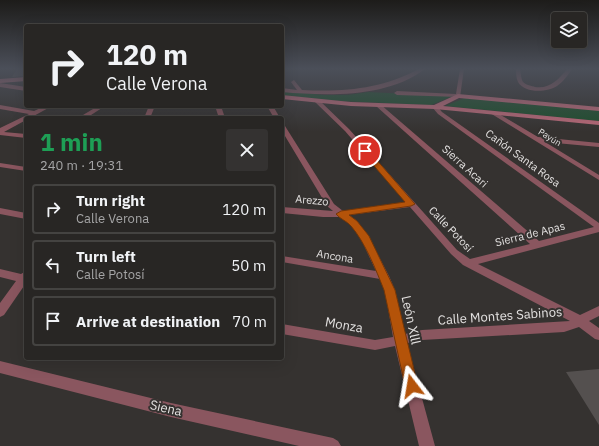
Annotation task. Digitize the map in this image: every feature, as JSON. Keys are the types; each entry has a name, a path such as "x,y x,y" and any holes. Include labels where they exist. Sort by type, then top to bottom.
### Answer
{"street":[{"path":"284,90 335,94 371,90"},
{"path":"458,96 459,90"},
{"path":"397,93 458,96 599,109"},
{"path":"435,107 458,96"},
{"path":"284,97 378,105 435,107 599,123"},
{"name":"Calle Potosí","path":"316,100 347,130 454,252 467,263 560,309 581,321 599,335"},
{"name":"Sierra Acari","path":"378,105 537,245"},
{"path":"0,107 35,113"},
{"name":"Cañón Santa Rosa","path":"435,107 440,113 599,228"},
{"path":"29,116 45,108"},
{"path":"85,116 99,108"},
{"name":"Payún","path":"492,112 597,175"},
{"path":"0,132 24,119"},
{"name":"León Xlll","path":"284,129 327,200 341,214 354,223 364,236 384,276 390,290 400,340 427,446"},
{"path":"0,132 24,136"},
{"path":"535,139 599,145"},
{"path":"0,165 24,169"},
{"name":"Arezzo","path":"284,210 341,214 411,204"},
{"path":"0,211 24,216"},
{"name":"Sierra de Apas","path":"467,263 599,228"},
{"name":"Ancona","path":"284,259 384,276"},
{"path":"0,273 24,278"},
{"path":"0,312 24,279"},
{"name":"Calle Montes Sabinos","path":"400,340 422,335 564,327 573,325 599,310"},
{"name":"Monza","path":"284,329 375,345 388,344 400,340"},
{"name":"Siena","path":"0,367 171,410 333,446"}],"green space":[{"path":"284,91 324,95 348,95 368,92 453,96 431,105 341,101 284,95"},
{"path":"467,97 599,109 599,121 445,106"}],"building":[{"path":"599,369 599,425 566,372"}],"route":[{"path":"365,151 411,204 341,214 354,223 364,236 378,262 390,290 400,340 412,386"}]}
